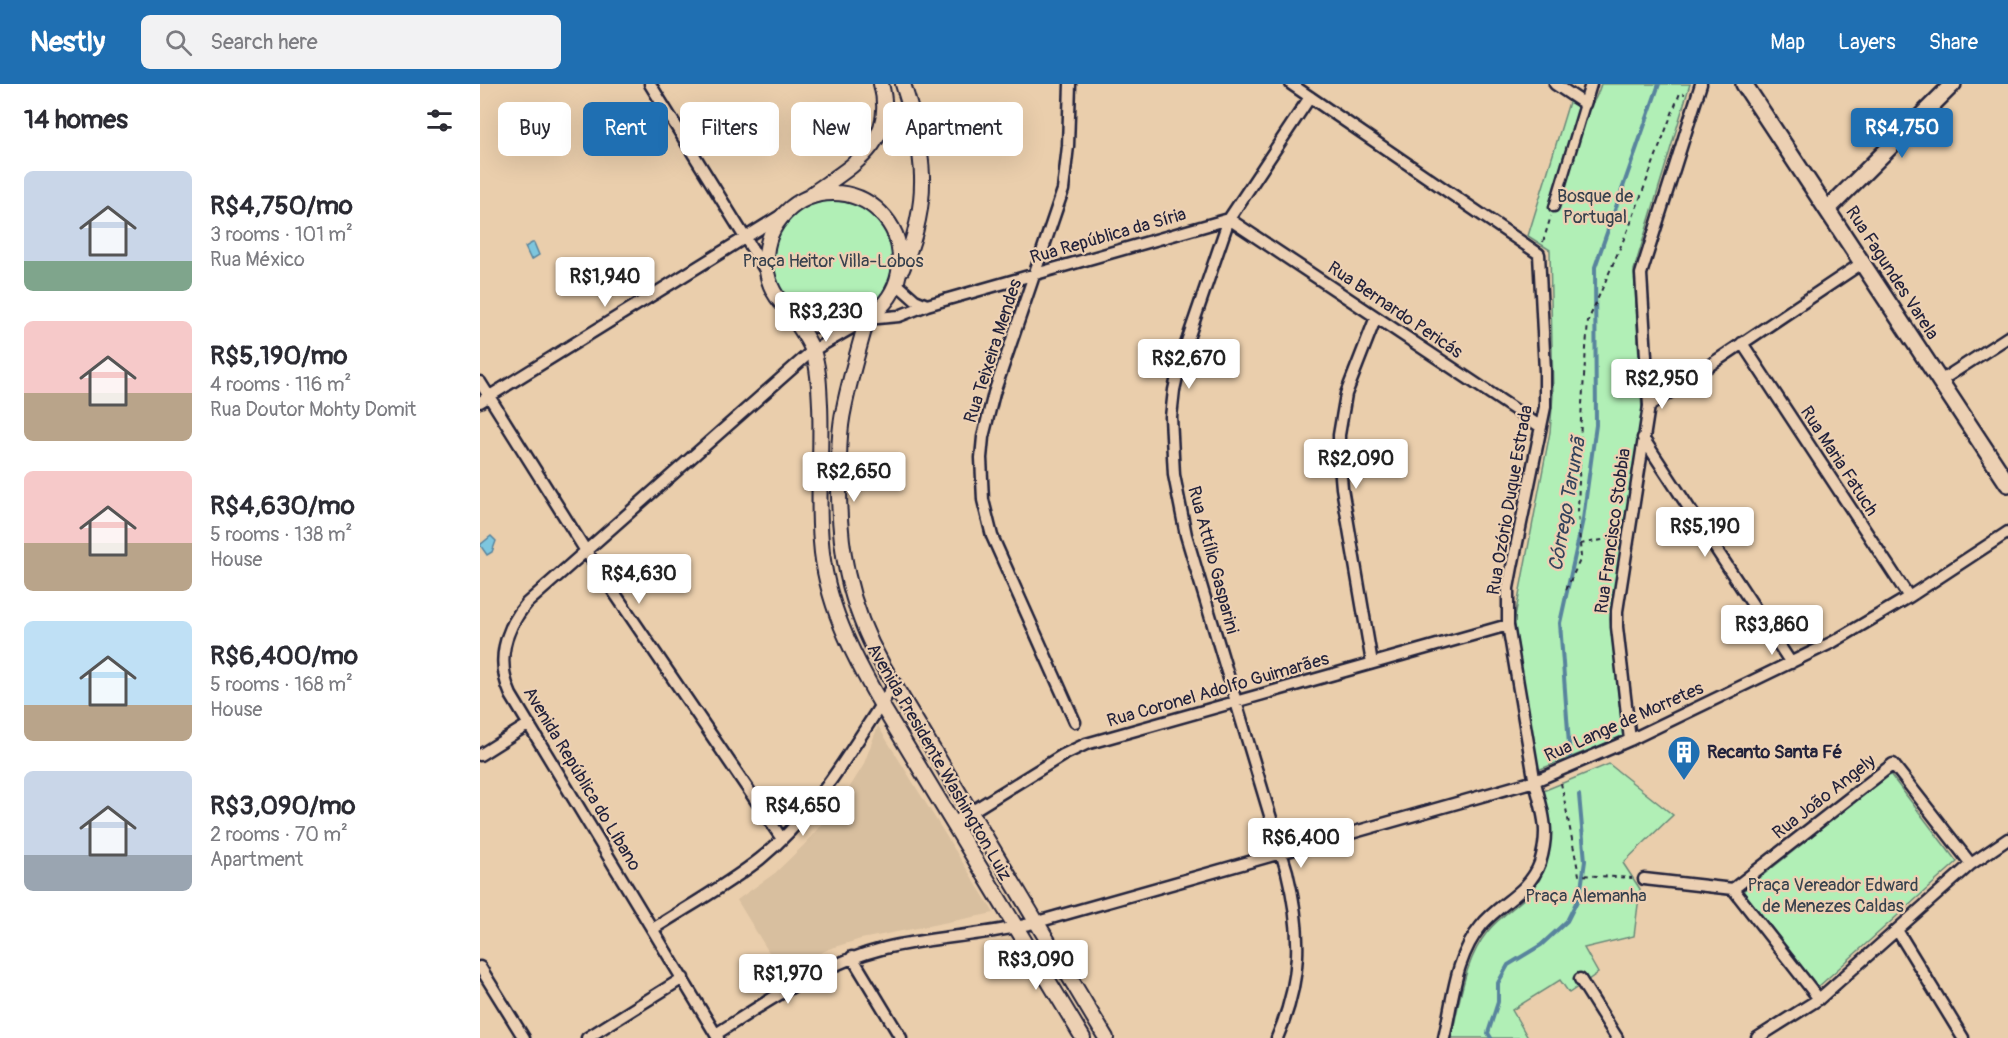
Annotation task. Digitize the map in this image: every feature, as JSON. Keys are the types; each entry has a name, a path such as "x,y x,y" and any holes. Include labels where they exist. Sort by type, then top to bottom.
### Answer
{"main road":[{"name":"Rua Fagundes Varela","path":"1744,84 2008,484"},
{"path":"1827,210 1953,84"}],"street":[{"path":"650,84 767,273 775,294 790,312 807,322 827,327 848,326 867,319 885,304 915,233 922,187 921,152 903,84"},
{"path":"485,399 788,210 851,167 878,138 884,113 881,84"},
{"name":"Rua Teixeira Mendes","path":"1070,84 1068,146 1063,190 987,417 981,458 981,479 988,521 999,554 1075,722"},
{"path":"1291,84 1539,254"},
{"path":"1556,84 1585,104"},
{"path":"1554,207 1591,84"},
{"name":"Rua Francisco Stobbia","path":"1630,740 1617,627 1619,593 1648,406 1641,274 1701,84"},
{"name":"Rua Attílio Gasparini","path":"1277,1038 1292,996 1298,952 1296,910 1179,510 1171,426 1174,390 1181,359 1230,219 1310,97"},
{"path":"803,200 824,194 845,194 866,201 882,215 894,233 900,254 897,280 915,300 927,305"},
{"path":"767,273 767,250 774,228 788,210"},
{"name":"Rua República da Síria","path":"867,319 899,316 927,305 1230,219"},
{"name":"Rua Bernardo Pericás","path":"1230,219 1541,428"},
{"name":"Rua Ozório Duque Estrada","path":"1444,1038 1457,975 1470,943 1486,919 1524,889 1539,866 1543,853 1545,829 1508,625 1508,588 1541,428 1546,388 1539,254"},
{"path":"1648,406 1862,263"},
{"name":"Avenida Presidente Washington Luiz","path":"790,312 812,351 820,394 820,525 823,561 832,600 844,632 881,704 1083,1038"},
{"path":"1372,663 1342,488 1339,435 1346,394 1376,317"},
{"name":"Avenida Presidente Washington Luiz","path":"867,319 841,428 839,525 854,602 865,632 894,685 1106,1038"},
{"name":"Avenida República do Líbano","path":"717,1036 507,684 503,658 505,643 517,615 527,603 812,351 867,319"},
{"path":"1940,381 2008,337"},
{"name":"Rua Maria Fatuch","path":"1742,343 1909,597"},
{"path":"480,382 485,399 782,838"},
{"path":"1643,438 1791,663"},
{"name":"Rua Lange de Morretes","path":"717,1036 801,981 852,957 907,943 1016,928 1535,781 1630,740 1840,638 1909,597 2008,532"},
{"name":"Rua Coronel Adolfo Guimarães","path":"953,823 1075,749 1508,625"},
{"path":"652,928 737,876 782,838 818,796 894,685"},
{"path":"480,754 529,724"},
{"name":"Rua João Angely","path":"1733,889 1893,764 1971,864"},
{"path":"1757,1038 1819,999 1971,864 2008,839"},
{"path":"1644,879 1733,889 1819,999"},
{"path":"1897,930 1964,1038"},
{"path":"852,957 901,1038"},
{"path":"480,967 524,1038"},
{"path":"587,1038 682,978"},
{"path":"1580,979 1617,1038"}],"path":[{"path":"1566,590 1581,558 1578,512 1581,418 1588,321 1630,225 1680,93"},
{"path":"1539,254 1554,207"},
{"path":"1580,543 1629,535"},
{"path":"1559,771 1578,875 1644,879"}],"shaded area":[{"path":"878,726 994,913 861,939 831,948 781,972 737,900 775,873 805,844 843,798 863,766"}],"green space":[{"name":"Bosque de Portugal","path":"1601,84 1690,84 1634,270 1642,411 1610,619 1623,737 1538,770 1514,622 1550,432 1553,395 1550,250 1528,236 1569,102 1582,107 1591,105 1597,97"},
{"name":"Praça Heitor Villa-Lobos","path":"833,201 856,206 875,219 888,238 893,261 888,284 875,303 856,316 833,321 810,316 791,303 778,284 773,261 778,238 791,219 810,206"},
{"name":"Praça Alemanha","path":"1609,764 1673,815 1623,863 1640,889 1634,936 1584,948 1598,973 1569,993 1560,980 1512,1010 1528,1038 1451,1038 1468,968 1480,942 1497,921 1529,894 1544,870 1549,851 1550,831 1549,814 1543,791"},
{"name":"Praça Vereador Edward de Menezes Caldas","path":"1890,774 1957,862 1818,987 1743,891"}],"water":[{"path":"532,243 539,255 531,260 525,247"},
{"path":"491,536 496,541 492,552 487,555 480,545"}],"waterway":[{"name":"Córrego Tarumã","path":"1570,758 1560,623 1583,519 1596,425 1595,267 1659,84"},
{"name":"Córrego Tarumã","path":"1491,1038 1488,1033 1498,1002 1498,983 1508,965 1541,945 1567,921 1580,895 1585,861 1579,795"}],"place":[{"name":"Recanto Santa Fé","path":"1684,781"}]}
